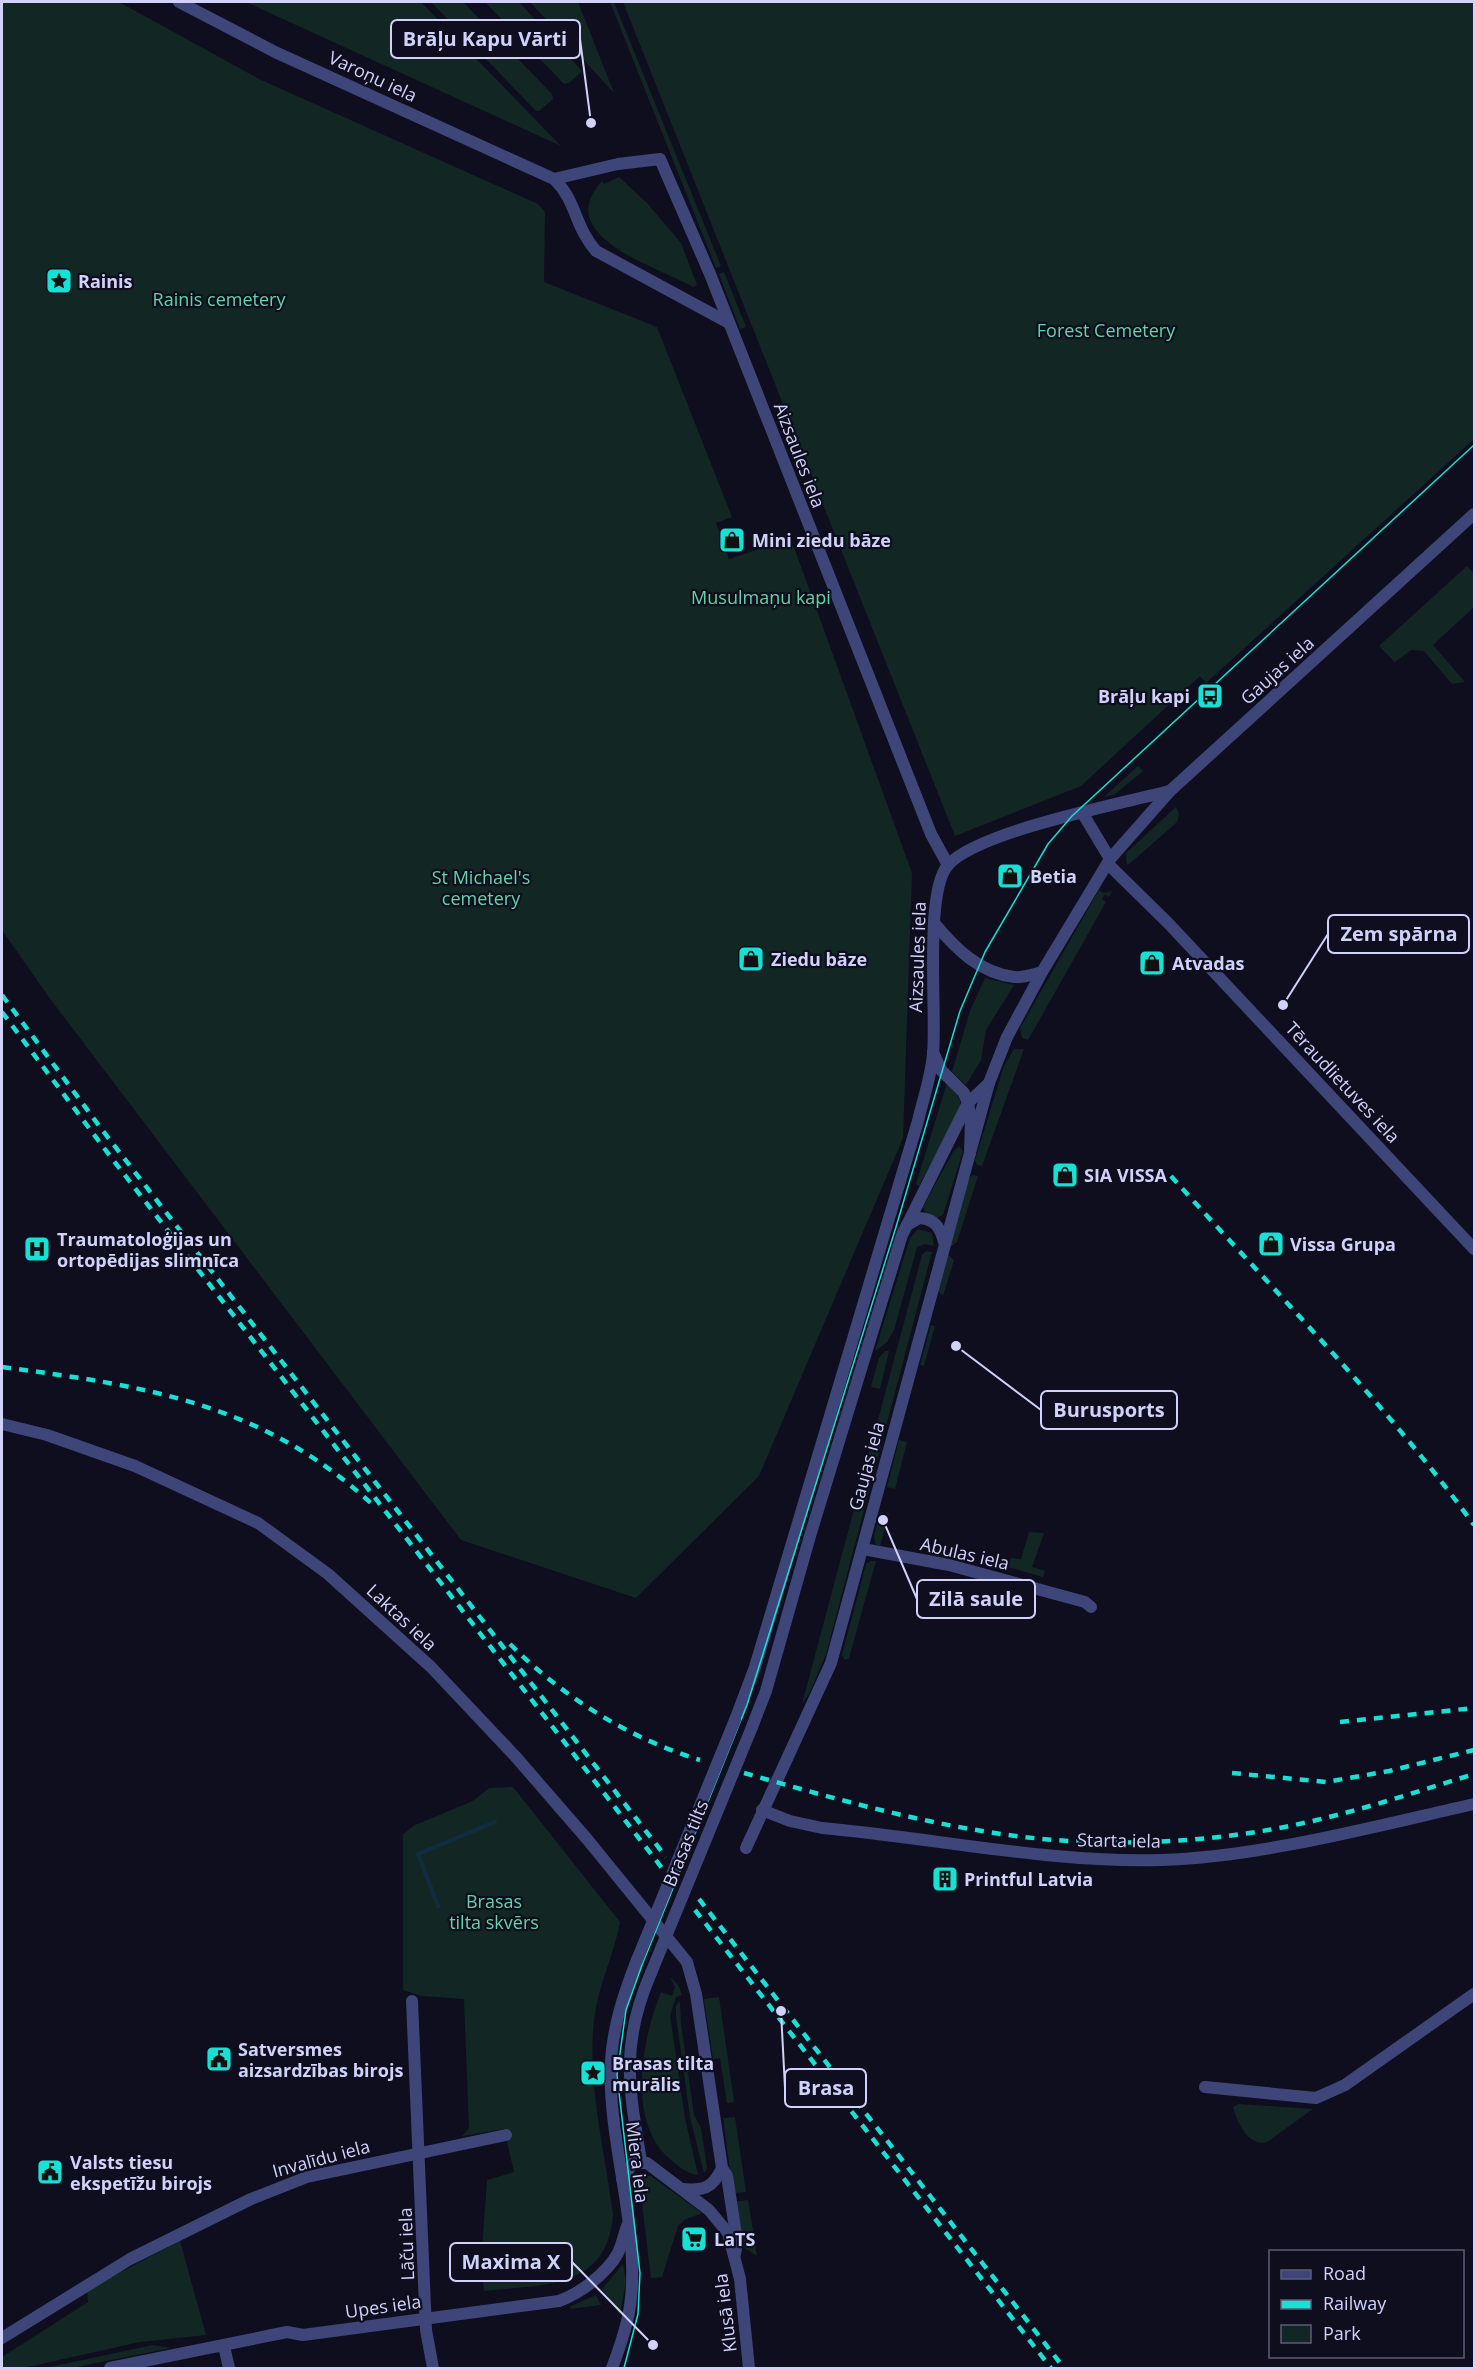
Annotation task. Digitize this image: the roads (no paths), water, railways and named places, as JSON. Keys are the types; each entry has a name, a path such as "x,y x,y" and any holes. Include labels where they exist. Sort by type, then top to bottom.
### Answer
{"street":[{"name":"Varoņu iela","path":"179,2 275,52 554,179"},
{"name":"Aizsaules iela","path":"554,179 618,164 660,159 729,323 931,834 948,865 939,884 934,909 933,1051"},
{"path":"554,179 565,189 583,236 596,251 729,323"},
{"name":"Gaujas iela","path":"746,1848 831,1663 989,1083 1007,1037 1042,972 1109,862 1170,791 1474,514"},
{"path":"948,865 962,855 1001,837 1170,791"},
{"path":"1083,814 1109,862"},
{"name":"Tēraudlietuves iela","path":"1109,862 1474,1249"},
{"path":"935,924 957,951 985,968 1016,978 1042,972"},
{"path":"933,1051 941,1070 964,1093 968,1103 971,1119 970,1153"},
{"name":"Brasas tilts","path":"637,1960 755,1667 891,1218 918,1121 933,1051"},
{"name":"Gaujas iela","path":"752,1727 766,1691 810,1536 906,1226 968,1103 989,1083"},
{"path":"906,1226 919,1218 935,1222 940,1228 944,1242"},
{"name":"Laktas iela","path":"2,1424 47,1435 135,1466 258,1523 319,1567 431,1667 515,1756 588,1839 687,1962"},
{"name":"Abulas iela","path":"863,1549 949,1565 1085,1602 1091,1607"},
{"name":"Brasas tilts","path":"651,1973 752,1727"},
{"name":"Starta iela","path":"762,1810 790,1821 822,1828 1036,1855 1161,1860 1220,1855 1474,1804"},
{"name":"Miera iela","path":"612,2368 631,2300 627,2226 613,2107 611,2061 619,2010 637,1960"},
{"name":"Klusā iela","path":"687,1962 696,1994 722,2168 727,2176 737,2241 735,2254"},
{"name":"Miera iela","path":"641,2161 628,2058 638,2007 651,1973"},
{"path":"1206,2087 1316,2098 1344,2085 1474,1994"},
{"name":"Lāču iela","path":"412,2001 425,2318 434,2368"},
{"name":"Invalīdu iela","path":"2,2338 130,2259 279,2186 506,2135"},
{"path":"622,2179 633,2163 641,2161"},
{"name":"Klusā iela","path":"641,2161 651,2165 720,2220 735,2254 744,2305 749,2368"},
{"path":"682,2189 708,2188 714,2184 722,2168"},
{"name":"Upes iela","path":"110,2368 286,2332 303,2335 546,2303 572,2296 606,2269 618,2253 627,2226"},
{"path":"224,2346 229,2368"}],"waterway":[{"path":"438,1906 418,1854 495,1822"}],"tram line":[{"path":"624,2368 638,2314 640,2273 617,2075 626,2010 747,1705 896,1227 960,1011 985,952 1048,844 1072,816 1474,445"}],"railway":[{"path":"2,995 103,1131 666,1857"},
{"path":"2,1012 110,1156 662,1868"},
{"path":"1171,1176 1365,1390 1403,1434 1474,1525"},
{"path":"2,1367 105,1382 200,1405 245,1422 289,1443 331,1471 373,1505"},
{"path":"510,1644 552,1681 598,1714 647,1740 700,1760"},
{"path":"1340,1722 1474,1708"},
{"path":"1232,1773 1326,1782 1389,1771 1474,1750"},
{"path":"744,1773 862,1805 952,1826 1053,1840 1125,1843 1197,1839 1294,1825 1372,1805 1474,1774"},
{"path":"699,1899 1064,2368"},
{"path":"695,1910 1051,2368"}],"place":[{"name":"Brāļu Kapu Vārti","path":"591,123"},
{"name":"Rainis","path":"59,281"},
{"name":"Mini ziedu bāze","path":"732,540"},
{"name":"Brāļu kapi","path":"1210,696"},
{"name":"Betia","path":"1010,876"},
{"name":"Ziedu bāze","path":"751,959"},
{"name":"Atvadas","path":"1152,963"},
{"name":"Zem spārna","path":"1283,1005"},
{"name":"SIA VISSA","path":"1065,1175"},
{"name":"Vissa Grupa","path":"1271,1244"},
{"name":"Traumatoloģijas un ortopēdijas slimnīca","path":"37,1249"},
{"name":"Burusports","path":"956,1346"},
{"name":"Zilā saule","path":"883,1520"},
{"name":"Printful Latvia","path":"945,1879"},
{"name":"Brasa","path":"781,2011"},
{"name":"Satversmes aizsardzības birojs","path":"219,2059"},
{"name":"Brasas tilta murālis","path":"593,2073"},
{"name":"Valsts tiesu ekspetīžu birojs","path":"50,2172"},
{"name":"LaTS","path":"694,2239"},
{"name":"Maxima X","path":"653,2345"}],"park label":[{"name":"Rainis cemetery","path":"219,299"},
{"name":"Forest Cemetery","path":"1106,330"},
{"name":"Musulmaņu kapi","path":"761,597"},
{"name":"St Michael's cemetery","path":"481,887"},
{"name":"Brasas tilta skvērs","path":"494,1911"}]}
